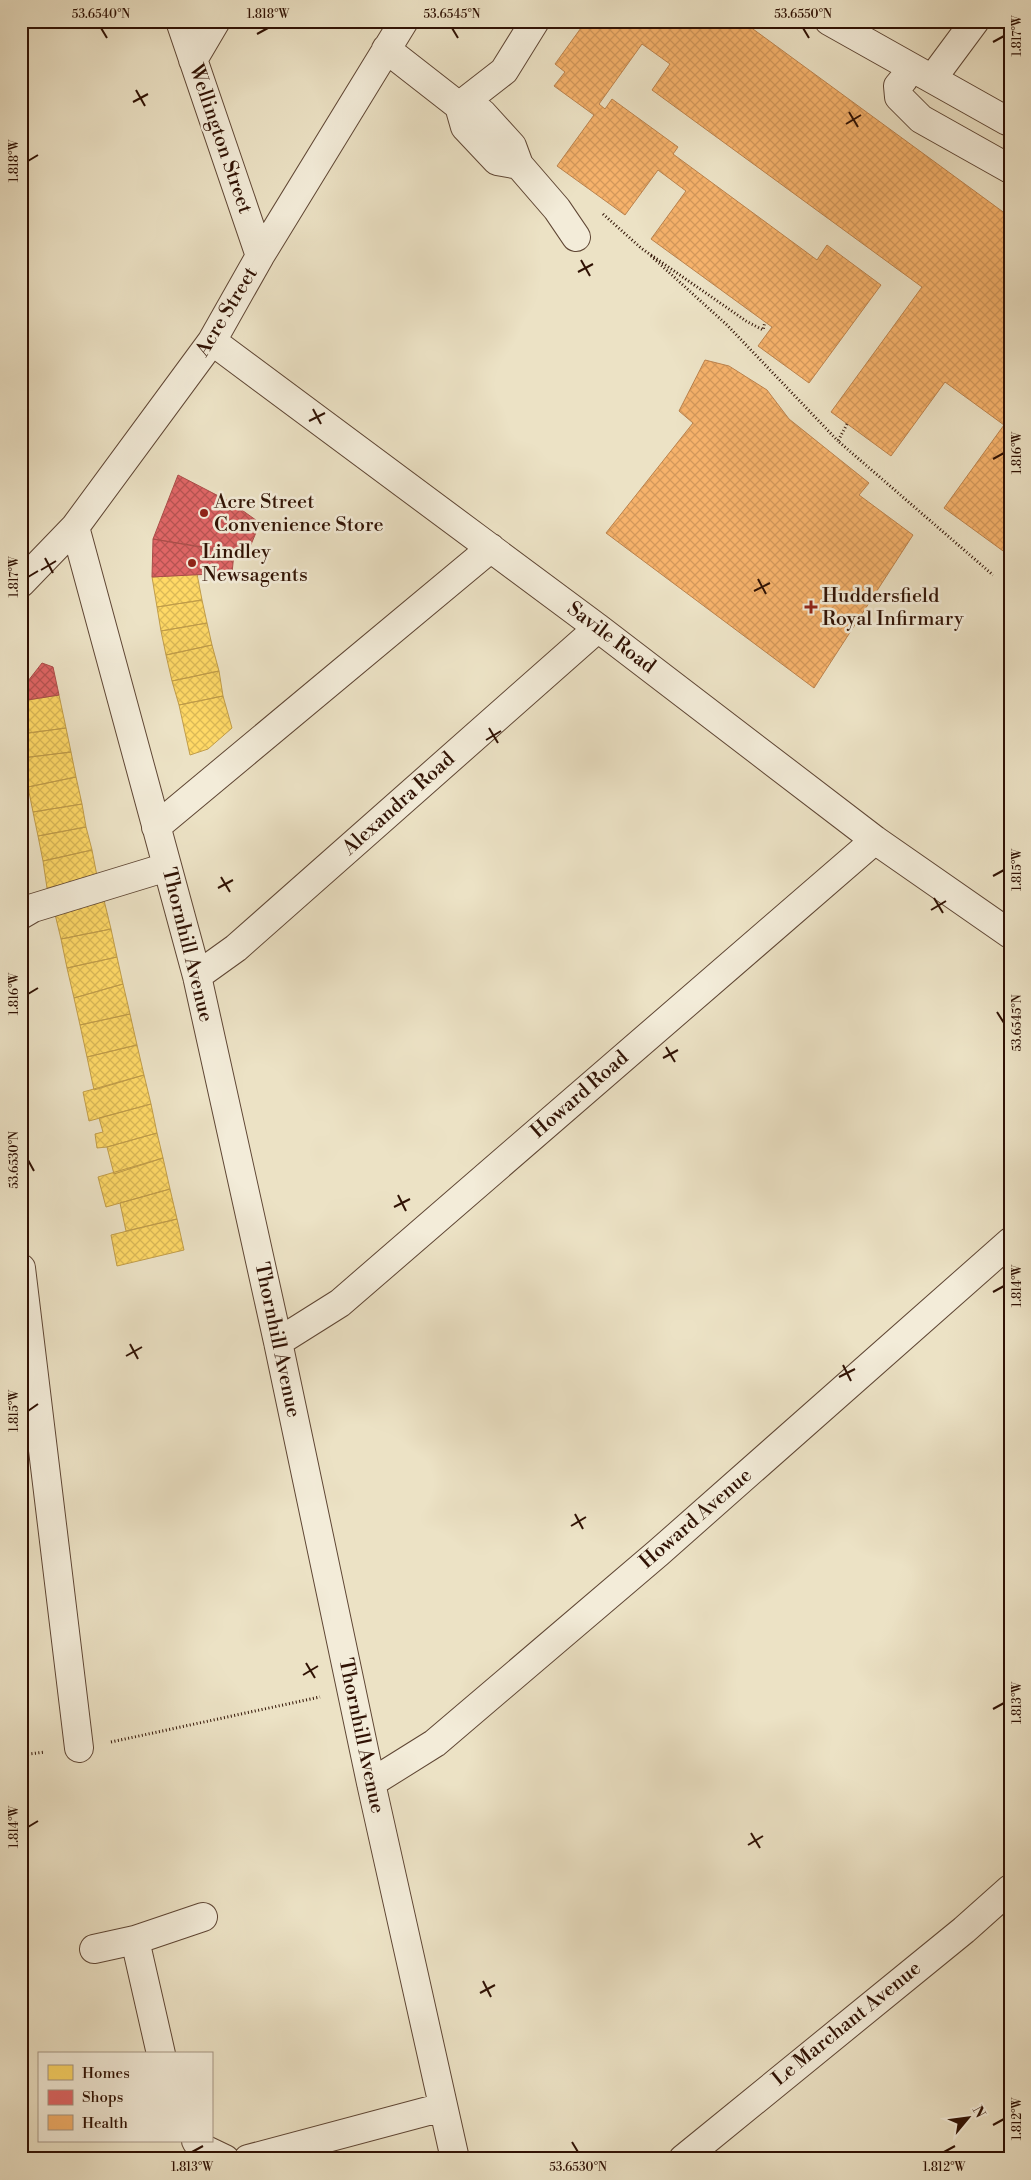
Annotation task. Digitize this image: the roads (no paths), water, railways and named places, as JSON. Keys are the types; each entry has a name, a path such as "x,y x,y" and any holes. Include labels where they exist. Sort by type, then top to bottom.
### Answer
{"street":[{"name":"Wellington Street","path":"180,21 260,256"},
{"path":"193,60 216,21"},
{"name":"Acre Street","path":"21,583 75,527 212,341 260,256 404,21"},
{"path":"459,106 504,71 535,21"},
{"path":"829,21 1006,121 1010,116"},
{"path":"932,80 975,21"},
{"path":"386,49 459,106 466,127 497,161 519,165 557,209 576,237"},
{"path":"903,80 898,86 899,97 922,119 1010,169"},
{"name":"Savile Road","path":"212,341 598,628 875,840 1010,934"},
{"name":"Thornhill Avenue","path":"75,527 197,976 278,1342 371,1783 455,2159"},
{"path":"156,827 491,548"},
{"name":"Alexandra Road","path":"197,976 236,948 598,628"},
{"name":"Howard Road","path":"278,1342 340,1302 875,840"},
{"path":"21,915 33,908 167,867"},
{"name":"Howard Avenue","path":"371,1783 435,1743 658,1553 1010,1242"},
{"path":"21,1268 79,1748"},
{"name":"Le Marchant Avenue","path":"683,2159 964,1930 1010,1889"},
{"path":"94,1949 135,1940 203,1918"},
{"path":"135,1940 161,2052"},
{"path":"248,2159 443,2107"},
{"path":"197,2142 200,2147 225,2159"}],"place":[{"name":"Acre Street Convenience Store","path":"204,513"},
{"name":"Lindley Newsagents","path":"192,563"},
{"name":"Huddersfield Royal Infirmary","path":"811,607"}]}
